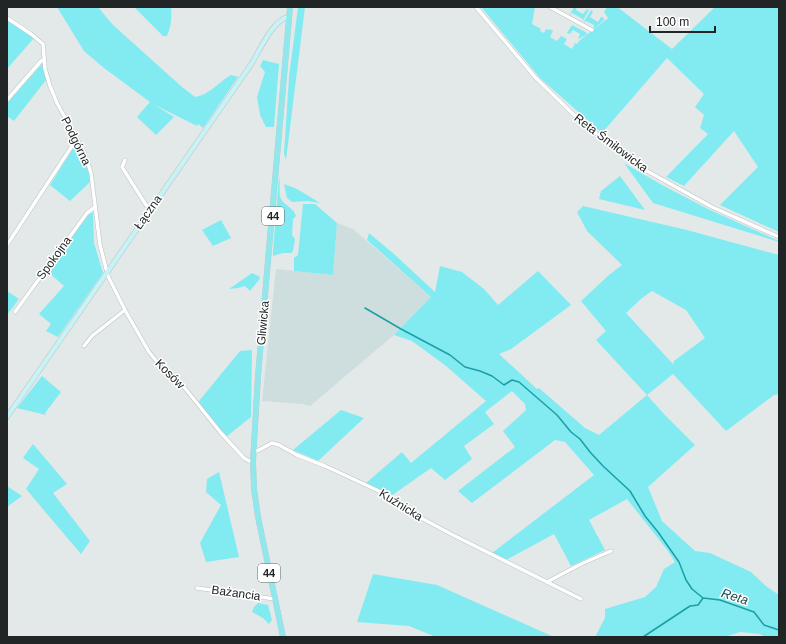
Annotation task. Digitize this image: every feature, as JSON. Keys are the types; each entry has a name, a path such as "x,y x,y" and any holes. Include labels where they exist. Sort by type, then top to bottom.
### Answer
{"main road":[{"name":"Gliwicka","path":"283,637 258,517 254,489 253,452 290,7"}],"street":[{"name":"Reta Śmiłowicka","path":"476,7 535,77 577,118 618,151 640,167 712,207 779,238"},
{"path":"550,7 592,30"},
{"name":"Łączna","path":"7,417 9,410 151,209 252,63 273,29 283,19 290,17"},
{"name":"Podgórna","path":"7,18 43,44 45,69 57,103 84,152 91,173 100,245 107,272"},
{"path":"7,100 44,60"},
{"path":"7,245 72,146 78,142"},
{"path":"125,160 122,167 146,205 151,209"},
{"name":"Spokojna","path":"15,312 87,213 95,207"},
{"name":"Kosów","path":"107,272 125,310 149,352 162,368 184,387 236,450 246,460 253,461"},
{"path":"84,346 92,336 125,310"},
{"name":"Kuźnicka","path":"253,452 272,443 279,445 297,455 326,466 381,492 417,515 451,534 581,599"},
{"path":"547,582 581,564 611,551"},
{"name":"Bażancia","path":"196,588 275,599"}],"shaded area":[{"path":"57,7 98,7 113,25 195,97 205,94 231,75 238,77 203,128 198,124 197,126 155,105 174,117 156,135 137,117 150,102 104,68 84,51"},
{"path":"134,7 171,7 171,22 167,36 163,36"},
{"path":"298,7 305,7 286,160 284,154 289,77"},
{"path":"481,7 535,7 532,24 541,29 540,31 544,33 546,29 553,31 550,37 557,41 561,36 567,39 564,44 572,49 575,43 577,44 608,18 604,12 607,7 616,7 672,49 715,7 779,7 779,232 720,205 758,167 734,131 684,186 666,177 708,134 700,128 704,115 695,107 704,94 667,58 602,133 540,78"},
{"path":"574,7 577,7 576,10 583,14 587,9 589,10 582,22 583,19 572,13 569,16"},
{"path":"591,10 593,12 590,17 598,22 601,17 604,18 604,20 594,29 594,25 586,21 583,23"},
{"path":"7,20 34,38 7,69"},
{"path":"572,25 587,33 586,35 578,39 580,34 573,30 570,34 567,33"},
{"path":"263,60 279,64 274,127 266,127 260,115 257,97 265,72 260,66"},
{"path":"42,64 46,80 14,121 7,116 7,103"},
{"path":"77,147 90,174 90,182 70,201 50,185 72,150"},
{"path":"624,163 710,210 779,242 653,203"},
{"path":"620,176 645,210 599,199 601,191"},
{"path":"279,177 281,199 295,213 296,216 293,219 292,235 295,239 293,251 291,253 283,253 273,256 273,251"},
{"path":"284,184 297,189 320,203 308,201 292,202 287,198"},
{"path":"303,204 315,204 337,223 333,275 294,271 294,258 298,255"},
{"path":"583,206 687,230 779,255 779,394 774,395 726,431 673,374 647,395 596,340 606,331 581,301 622,265 587,231 577,212","holes":["652,291 686,310 705,338 674,361 673,364 626,313"]},
{"path":"93,212 94,243 103,273 58,337 46,331 51,324 39,314 64,286 47,271 88,215"},
{"path":"221,220 231,238 213,246 202,230"},
{"path":"337,223 353,229 431,297 394,335 310,406 303,404 262,401 276,269 333,275"},
{"path":"369,233 435,292 440,266 462,272 484,289 498,305 538,271 571,305 511,349 499,354 537,389 539,388 585,428 599,435 647,395 695,445 648,487 662,521 695,551 710,553 751,572 766,586 779,595 779,637 765,637 760,634 740,632 725,637 595,637 605,618 605,609 645,597 656,587 664,569 675,562 627,499 589,520 605,550 571,566 554,534 506,560 492,553 594,475 565,442 555,440 472,503 458,491 515,447 503,431 526,410 525,404 512,391 485,412 494,424 464,446 472,459 445,480 431,468 391,496 366,483 402,452 411,463 486,401 446,366 412,341 394,335 431,297 367,240"},
{"path":"252,273 260,277 250,291 245,286 229,289"},
{"path":"7,291 19,299 7,315"},
{"path":"252,350 251,417 226,437 198,406 199,401 240,351"},
{"path":"42,376 61,392 45,413 46,415 17,408"},
{"path":"341,410 364,418 318,461 293,450"},
{"path":"33,444 67,484 53,493 90,541 81,554 26,489 39,469 23,458"},
{"path":"219,472 239,557 206,562 200,543 221,505 206,492 207,479"},
{"path":"7,486 22,496 7,507"},
{"path":"373,574 437,585 554,637 436,637 409,626 357,622"},
{"path":"258,603 268,605 272,620 269,624 263,618 252,612"}],"waterway":[{"path":"365,308 450,355 465,367 492,376 504,385 512,380 519,382 557,415 603,466 630,491 645,516 679,562 686,580 692,589 703,598 720,600 754,612 764,625 779,630"},
{"name":"Reta","path":"643,637 690,606 698,605 703,598"}]}
